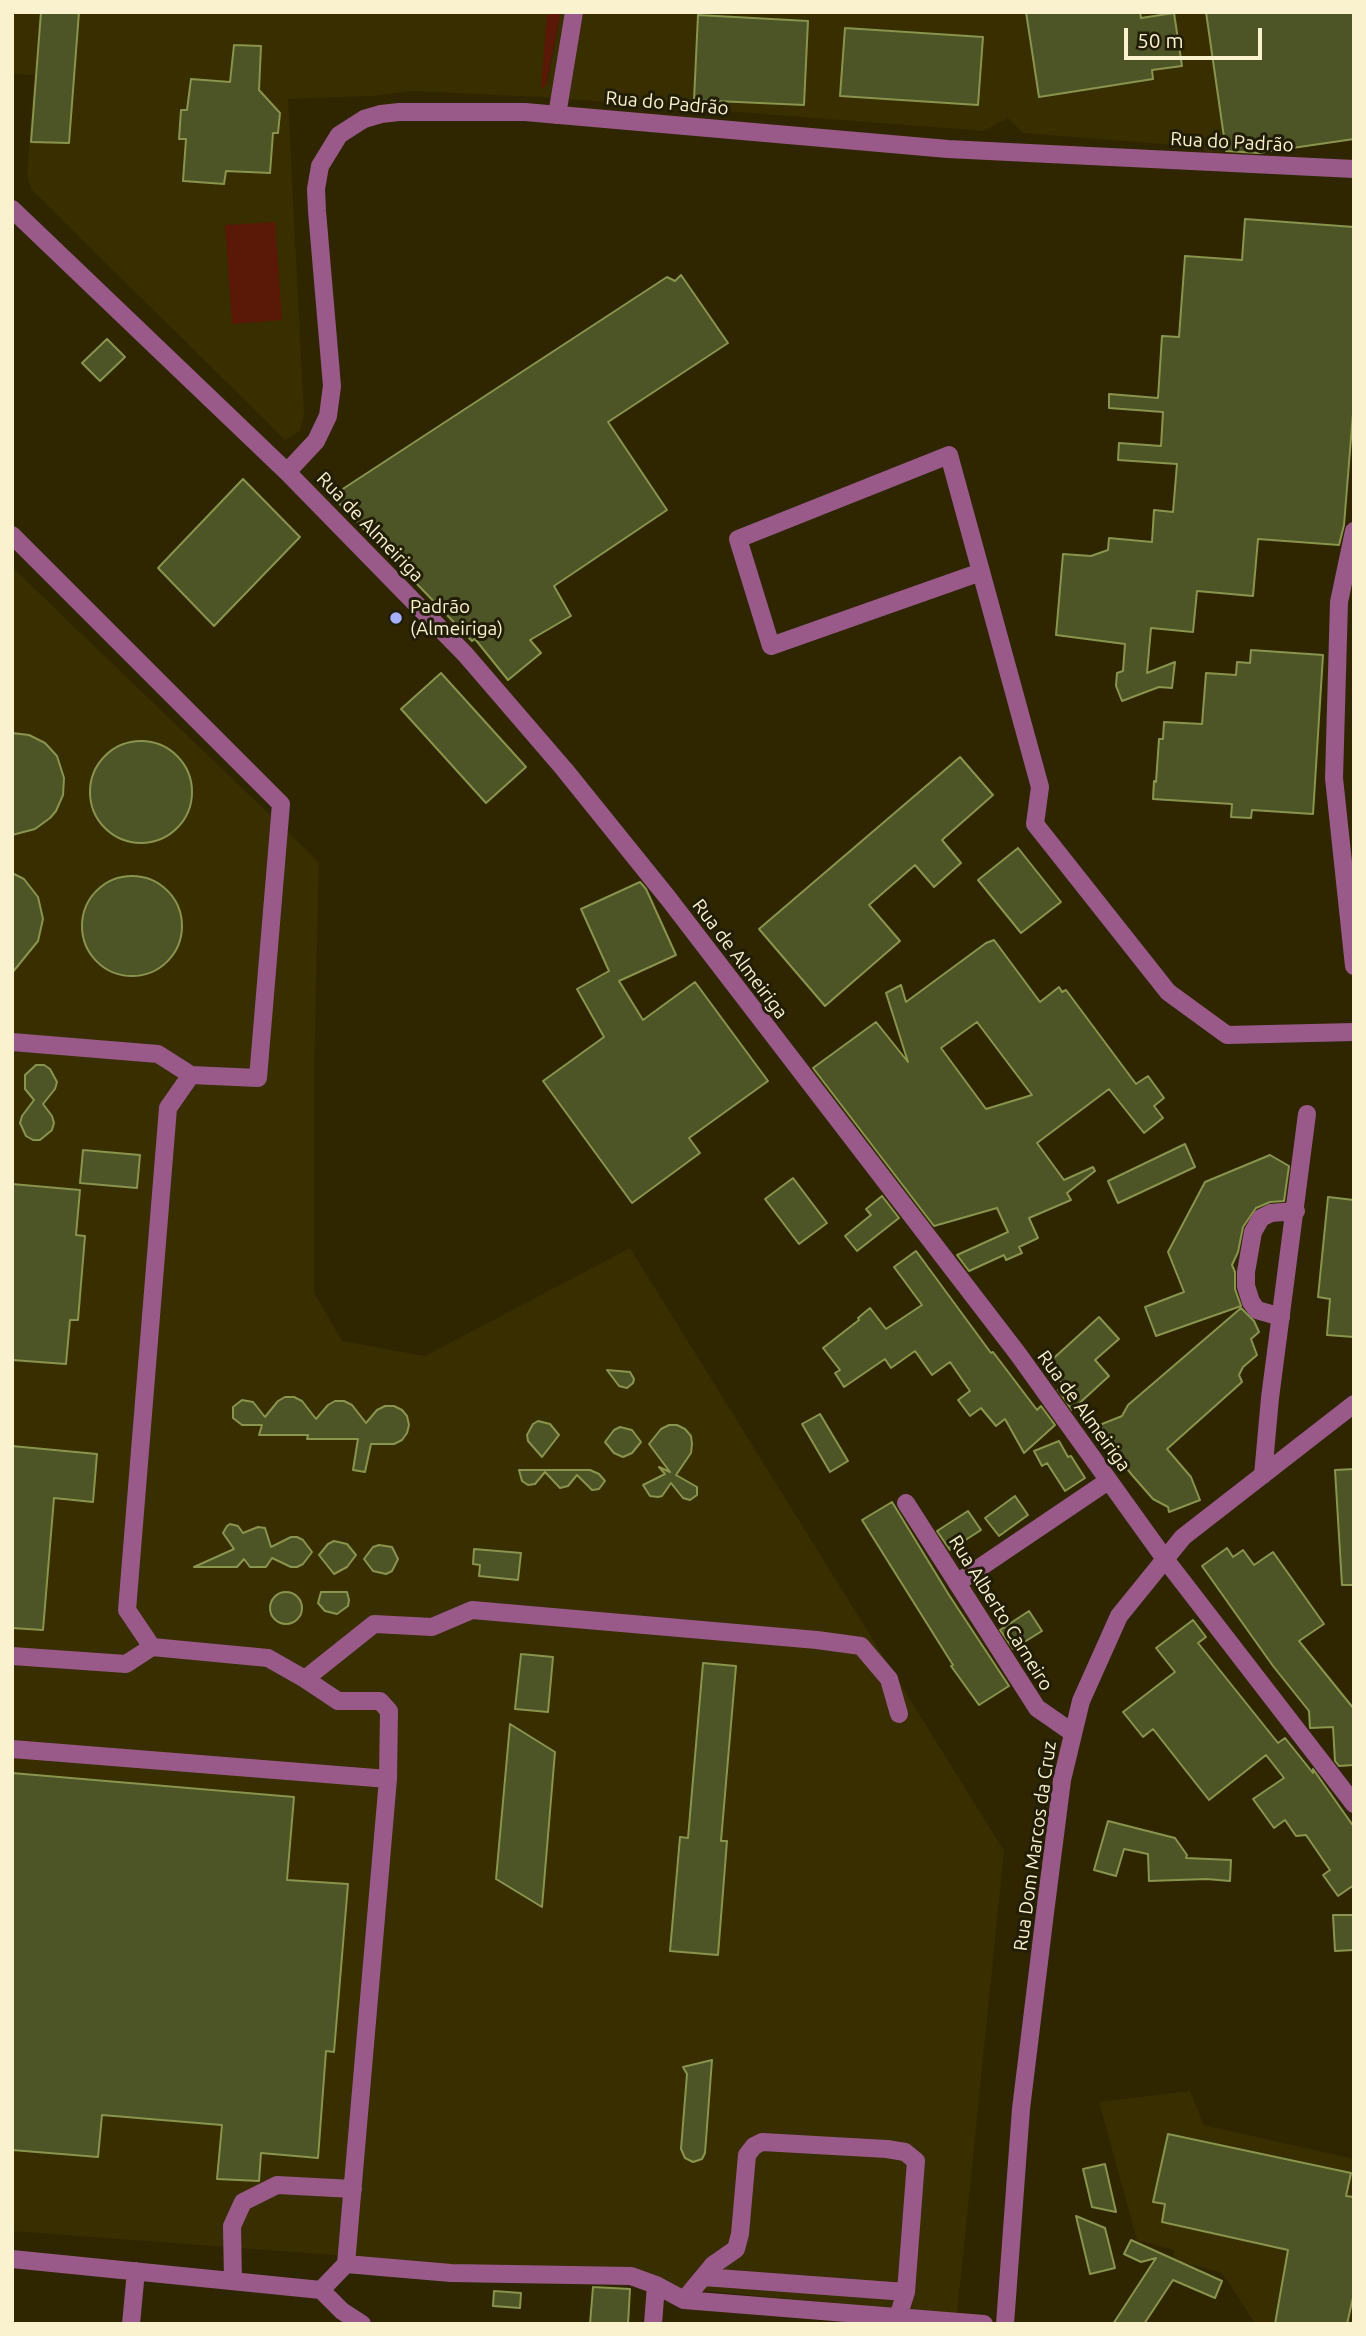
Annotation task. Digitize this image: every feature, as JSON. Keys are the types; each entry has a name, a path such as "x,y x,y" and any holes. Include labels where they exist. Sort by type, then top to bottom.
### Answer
{"street":[{"path":"557,115 574,12"},
{"name":"Rua do Padrão","path":"287,472 316,441 328,416 332,386 316,188 320,166 338,135 363,119 399,112 525,112 948,149 1354,169"},
{"name":"Rua de Almeiriga","path":"12,209 287,472 464,654 564,769 668,898 1017,1354 1165,1559 1354,1804"},
{"path":"981,572 771,646 738,539 948,455 981,572 1041,787 1035,824 1168,992 1227,1035 1354,1031"},
{"path":"1354,531 1339,602 1334,778 1354,966"},
{"path":"12,536 281,804 258,1078 191,1075 158,1054 12,1042"},
{"path":"152,1647 127,1610 168,1108 191,1075"},
{"path":"1263,1475 1307,1114"},
{"path":"1281,1317 1257,1310 1251,1302 1246,1286 1248,1259 1253,1232 1261,1218 1271,1213 1296,1211"},
{"name":"Rua Dom Marcos da Cruz","path":"1005,2324 1021,2109 1062,1780 1081,1701 1119,1616 1183,1537 1354,1404"},
{"path":"957,1583 1108,1480"},
{"name":"Rua Alberto Carneiro","path":"906,1503 1037,1708 1073,1733"},
{"path":"305,1679 374,1624 432,1627 472,1610 861,1646 889,1679 898,1714"},
{"path":"12,1656 126,1664 152,1647 268,1658 338,1701 380,1701 390,1710 388,1779 346,2264 321,2290"},
{"path":"12,1749 388,1779"},
{"path":"684,2300 713,2265 736,2249 740,2234 747,2155 754,2146 762,2142 887,2149 905,2152 916,2161 906,2292 898,2316"},
{"path":"233,2281 232,2226 243,2202 277,2185 353,2189"},
{"path":"12,2259 321,2290 342,2311 362,2324"},
{"path":"346,2264 451,2273 631,2276 656,2285 684,2300 985,2324"},
{"path":"131,2324 136,2271"},
{"path":"704,2277 906,2292"},
{"path":"653,2324 656,2285"}],"shaded area":[{"path":"12,12 548,12 547,85 561,12 1354,12 1354,130 1208,153 1201,147 1023,133 1008,118 984,131 541,97 411,91 373,96 288,99 304,415 300,431 285,440 31,189 27,176 34,75 12,74"},
{"path":"547,12 561,12 546,85 541,89"},
{"path":"275,222 282,320 232,324 225,225"},
{"path":"12,567 319,862 314,1075 314,1292 342,1341 425,1356 630,1248 1004,1851 957,2315 333,2255 12,2231"},
{"path":"1190,2091 1204,2125 1354,2159 1354,2324 1255,2324 1220,2272 1173,2260 1174,2250 1137,2240 1099,2102"}],"building":[{"path":"41,12 79,12 69,143 31,142"},
{"path":"1026,12 1140,12 1141,18 1174,13 1182,66 1152,70 1153,79 1039,97"},
{"path":"1206,12 1354,12 1354,139 1258,153 1226,151"},
{"path":"698,15 808,21 804,105 694,100"},
{"path":"845,28 983,37 978,105 840,96"},
{"path":"234,45 261,46 259,90 280,113 278,133 273,133 270,173 226,171 224,184 183,181 186,139 179,139 181,110 187,110 191,79 230,82"},
{"path":"1245,219 1354,227 1354,401 1344,525 1339,545 1258,539 1253,596 1197,591 1193,632 1151,628 1147,673 1175,662 1172,688 1159,687 1122,701 1116,686 1117,673 1123,671 1125,644 1056,635 1063,554 1091,556 1108,550 1109,538 1152,542 1154,510 1173,512 1177,464 1118,460 1119,443 1161,446 1163,412 1109,408 1109,394 1158,398 1162,336 1179,337 1185,256 1242,260"},
{"path":"681,275 728,343 608,422 667,510 554,586 571,616 530,640 541,653 508,680 475,639 472,641 332,496 667,277 675,281"},
{"path":"107,339 125,357 100,381 82,363"},
{"path":"243,479 300,537 214,626 158,568"},
{"path":"1251,650 1323,655 1313,814 1252,810 1251,818 1231,817 1232,804 1153,799 1159,739 1163,739 1164,722 1202,724 1206,673 1236,675 1237,662 1250,663"},
{"path":"441,673 526,767 486,803 401,709"},
{"path":"12,733 29,735 45,743 57,756 64,778 63,795 50,818 35,829 12,835"},
{"path":"141,741 160,745 177,756 188,773 192,792 188,811 177,828 160,839 141,843 122,839 105,828 94,811 90,792 94,773 105,756 122,745"},
{"path":"960,757 993,795 942,840 961,863 934,887 915,865 869,905 900,941 825,1006 759,929"},
{"path":"1018,848 1061,902 1021,933 978,880"},
{"path":"12,873 24,879 38,897 43,919 38,941 12,973"},
{"path":"122,876 142,876 168,890 179,907 182,926 179,945 168,962 142,976 122,976 104,968 90,954 82,936 82,916 90,898 104,884"},
{"path":"640,882 646,889 676,955 619,981 643,1020 695,982 768,1081 689,1138 700,1153 632,1203 543,1081 604,1037 577,989 609,971 581,909"},
{"path":"994,940 1040,1002 1059,987 1062,992 1066,990 1136,1084 1148,1076 1164,1098 1154,1106 1163,1118 1144,1133 1109,1089 1037,1143 1064,1180 1093,1167 1095,1171 1067,1193 1071,1200 1029,1218 1038,1238 1019,1247 1022,1253 1006,1260 1004,1255 969,1271 957,1255 1008,1232 997,1208 934,1226 813,1068 876,1022 908,1062 886,993 901,985 906,1002 986,943","holes":["977,1022 1032,1095 986,1109 941,1048"]},
{"path":"36,1065 44,1065 50,1069 57,1082 43,1104 52,1116 52,1130 40,1140 26,1136 20,1123 34,1100 25,1089 25,1075"},
{"path":"1185,1144 1195,1167 1118,1203 1108,1181"},
{"path":"83,1150 140,1155 137,1188 80,1183"},
{"path":"1270,1155 1289,1166 1284,1201 1270,1202 1256,1208 1243,1227 1238,1252 1232,1265 1235,1272 1235,1289 1241,1306 1156,1336 1145,1307 1184,1292 1168,1252 1205,1182"},
{"path":"793,1178 827,1223 799,1244 765,1199"},
{"path":"12,1184 80,1190 76,1235 85,1236 78,1320 70,1320 66,1364 12,1360"},
{"path":"882,1196 899,1218 857,1251 845,1236 871,1215 866,1209"},
{"path":"1328,1197 1354,1200 1354,1337 1327,1335 1330,1299 1318,1297"},
{"path":"916,1251 991,1353 993,1352 1037,1410 1041,1406 1055,1425 1024,1453 1005,1419 996,1426 981,1408 970,1416 958,1400 970,1391 950,1362 932,1375 915,1351 891,1368 885,1359 844,1387 835,1373 840,1370 823,1348 870,1308 886,1329 922,1305 894,1267"},
{"path":"1241,1308 1254,1321 1259,1332 1251,1339 1257,1355 1243,1367 1239,1375 1242,1382 1167,1449 1191,1477 1200,1500 1169,1512 1168,1507 1153,1499 1132,1475 1103,1439 1097,1426 1122,1416 1128,1405"},
{"path":"1099,1317 1119,1339 1095,1360 1109,1376 1072,1410 1058,1390 1064,1385 1045,1366"},
{"path":"607,1370 630,1372 633,1383 627,1388 619,1386"},
{"path":"285,1397 302,1401 316,1419 335,1401 352,1405 366,1423 377,1410 394,1406 407,1416 407,1433 402,1440 394,1444 371,1444 365,1472 353,1470 358,1439 259,1435 262,1425 242,1425 233,1418 233,1407 242,1400 253,1402 265,1417 278,1401"},
{"path":"820,1414 848,1461 830,1472 802,1424"},
{"path":"538,1421 550,1424 559,1435 542,1457 528,1441 527,1435"},
{"path":"669,1425 685,1429 691,1436 691,1453 676,1475 697,1487 697,1495 690,1500 683,1498 671,1483 662,1496 658,1497 650,1496 643,1485 665,1474 659,1467 670,1472 649,1444 661,1429"},
{"path":"620,1427 632,1430 641,1442 632,1453 623,1457 614,1453 605,1442 614,1430"},
{"path":"1059,1441 1085,1478 1065,1491 1047,1463 1042,1466 1034,1451"},
{"path":"12,1446 97,1454 93,1502 54,1498 43,1630 12,1628"},
{"path":"1354,1469 1354,1585 1342,1585 1335,1470"},
{"path":"519,1470 590,1470 605,1481 599,1489 592,1490 577,1475 568,1486 560,1488 545,1472 535,1484 528,1485 522,1481"},
{"path":"1015,1496 1028,1515 999,1536 985,1518"},
{"path":"892,1502 1009,1686 979,1705 951,1666 953,1665 862,1520"},
{"path":"968,1511 981,1530 950,1550 937,1531"},
{"path":"230,1524 238,1526 243,1533 258,1527 265,1528 271,1547 291,1537 297,1537 303,1540 312,1552 303,1564 297,1567 272,1558 266,1567 250,1567 244,1559 237,1567 194,1567 234,1549 223,1533"},
{"path":"334,1541 347,1544 356,1555 347,1567 334,1574 319,1555"},
{"path":"373,1547 392,1547 398,1559 392,1571 386,1574 373,1571 364,1559"},
{"path":"1227,1548 1233,1557 1243,1550 1254,1565 1273,1552 1324,1624 1299,1641 1354,1709 1354,1765 1339,1766 1335,1761 1333,1727 1310,1728 1309,1711 1273,1666 1202,1566"},
{"path":"474,1549 521,1553 518,1580 479,1576 480,1565 473,1564"},
{"path":"286,1592 297,1597 302,1608 297,1619 286,1624 275,1619 270,1608 275,1597"},
{"path":"321,1592 347,1592 348,1606 337,1614 325,1611 318,1603"},
{"path":"1029,1611 1042,1631 1013,1649 1000,1630"},
{"path":"1193,1620 1206,1637 1198,1643 1278,1743 1285,1738 1313,1773 1313,1769 1354,1827 1354,1885 1338,1896 1323,1875 1330,1870 1306,1835 1296,1836 1285,1820 1274,1828 1253,1799 1284,1778 1266,1755 1209,1800 1153,1729 1143,1737 1123,1712 1175,1672 1156,1648"},
{"path":"521,1654 553,1657 548,1712 515,1709"},
{"path":"703,1663 736,1666 721,1841 727,1841 718,1955 670,1951 680,1837 688,1838"},
{"path":"510,1724 555,1752 542,1907 496,1879"},
{"path":"12,1773 294,1797 287,1880 348,1884 334,2052 326,2051 318,2158 261,2153 259,2181 217,2179 222,2125 102,2115 98,2157 12,2150"},
{"path":"1108,1821 1175,1838 1187,1855 1186,1858 1231,1860 1230,1881 1149,1881 1148,1854 1124,1849 1116,1876 1094,1870"},
{"path":"1333,1915 1354,1915 1354,1950 1335,1951"},
{"path":"712,2060 705,2153 702,2159 693,2162 685,2158 681,2149 687,2074 683,2067"},
{"path":"1168,2134 1351,2173 1346,2196 1354,2197 1354,2293 1347,2324 1275,2324 1288,2250 1162,2222 1165,2204 1153,2202"},
{"path":"1105,2164 1116,2212 1092,2207 1083,2169"},
{"path":"1076,2216 1105,2228 1115,2268 1090,2274"},
{"path":"1131,2240 1222,2281 1215,2298 1173,2280 1144,2324 1113,2324 1156,2258 1141,2262 1124,2254"},
{"path":"593,2287 630,2289 628,2324 590,2324"},
{"path":"494,2291 521,2293 520,2308 493,2306"}],"place":[{"name":"Padrão (Almeiriga)","path":"396,618"}]}
